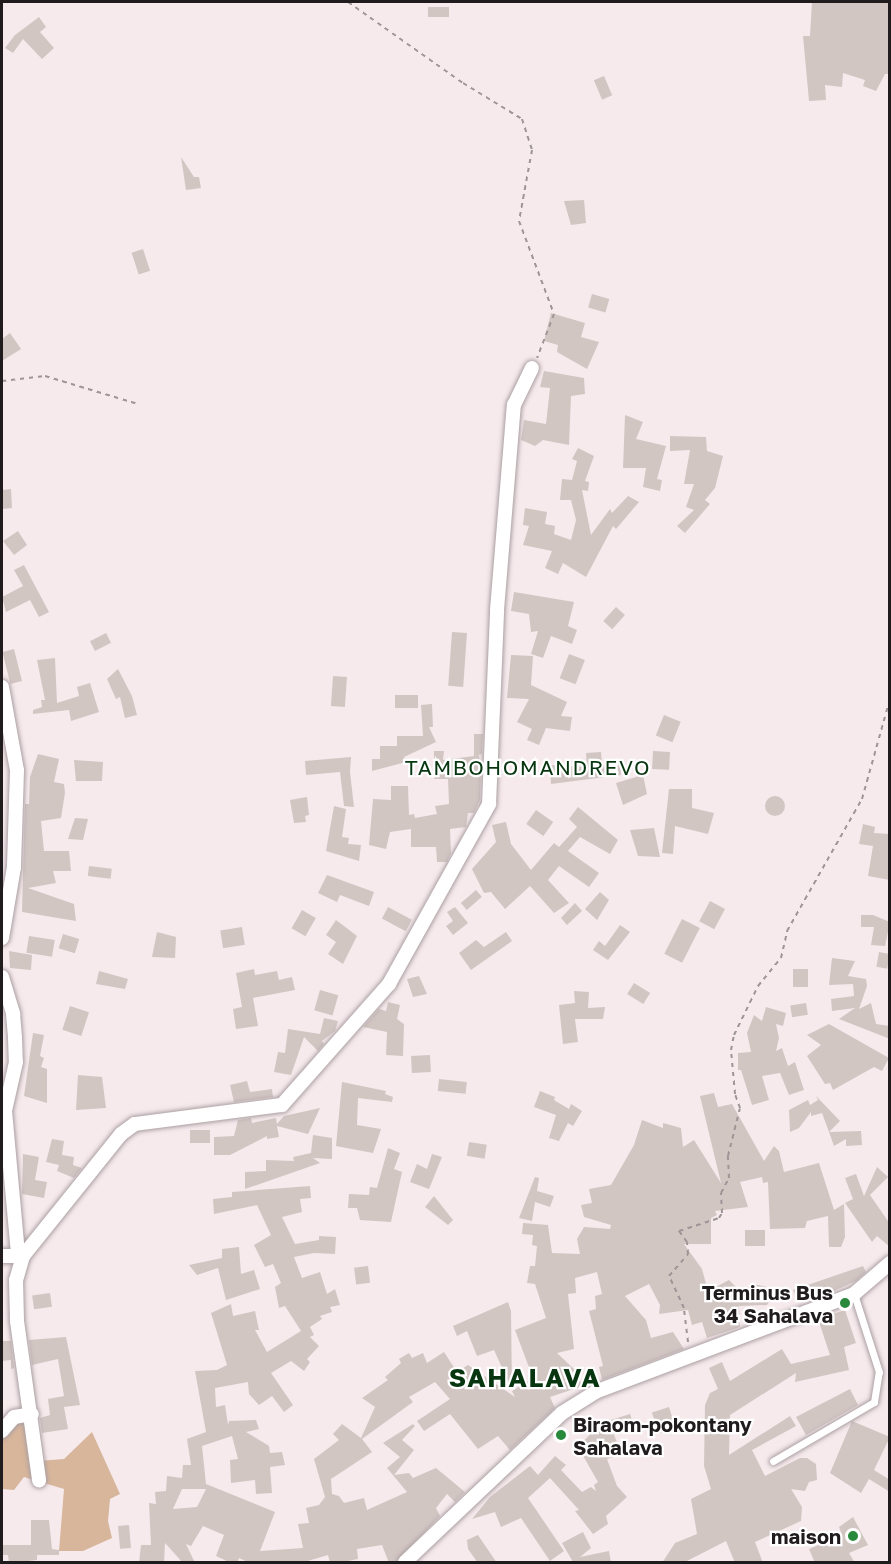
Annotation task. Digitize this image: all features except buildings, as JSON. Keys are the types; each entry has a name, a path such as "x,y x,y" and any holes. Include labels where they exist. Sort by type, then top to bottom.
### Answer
{"street":[{"path":"2,1256 20,1255 121,1134 145,1123 282,1105 389,984 489,804 497,610 514,405 532,368"},
{"path":"2,687 16,770 14,867 2,938"},
{"path":"2,977 13,1014 15,1038 16,1062 5,1111 20,1255 16,1280 17,1321 32,1414 39,1479"},
{"path":"405,1563 562,1413 595,1392 854,1294 890,1263"},
{"path":"2,1431 14,1417 32,1414"}],"lane":[{"path":"772,1461 874,1402 879,1372 854,1294"}],"path":[{"path":"348,2 463,83 522,119 532,150 519,221 554,314 532,368"},
{"path":"2,381 45,376 138,404"},
{"path":"691,1354 684,1308 669,1276 688,1254 687,1242 679,1231 719,1218 722,1213 721,1193 729,1178 728,1156 740,1108 730,1050 734,1035 758,986 781,958 788,930 862,799 889,700"}],"shaded area":[{"path":"29,1400 37,1461 64,1459 92,1432 120,1494 110,1499 108,1521 112,1538 83,1551 59,1551 64,1489 24,1477 14,1490 2,1489 2,1428"}],"place":[{"name":"Terminus Bus 34 Sahalava","path":"845,1303"},
{"name":"Biraom-pokontany Sahalava","path":"561,1435"},
{"name":"maison","path":"853,1536"}],"district":[{"name":"TAMBOHOMANDREVO","path":"528,767"},
{"name":"SAHALAVA","path":"525,1378"}]}
